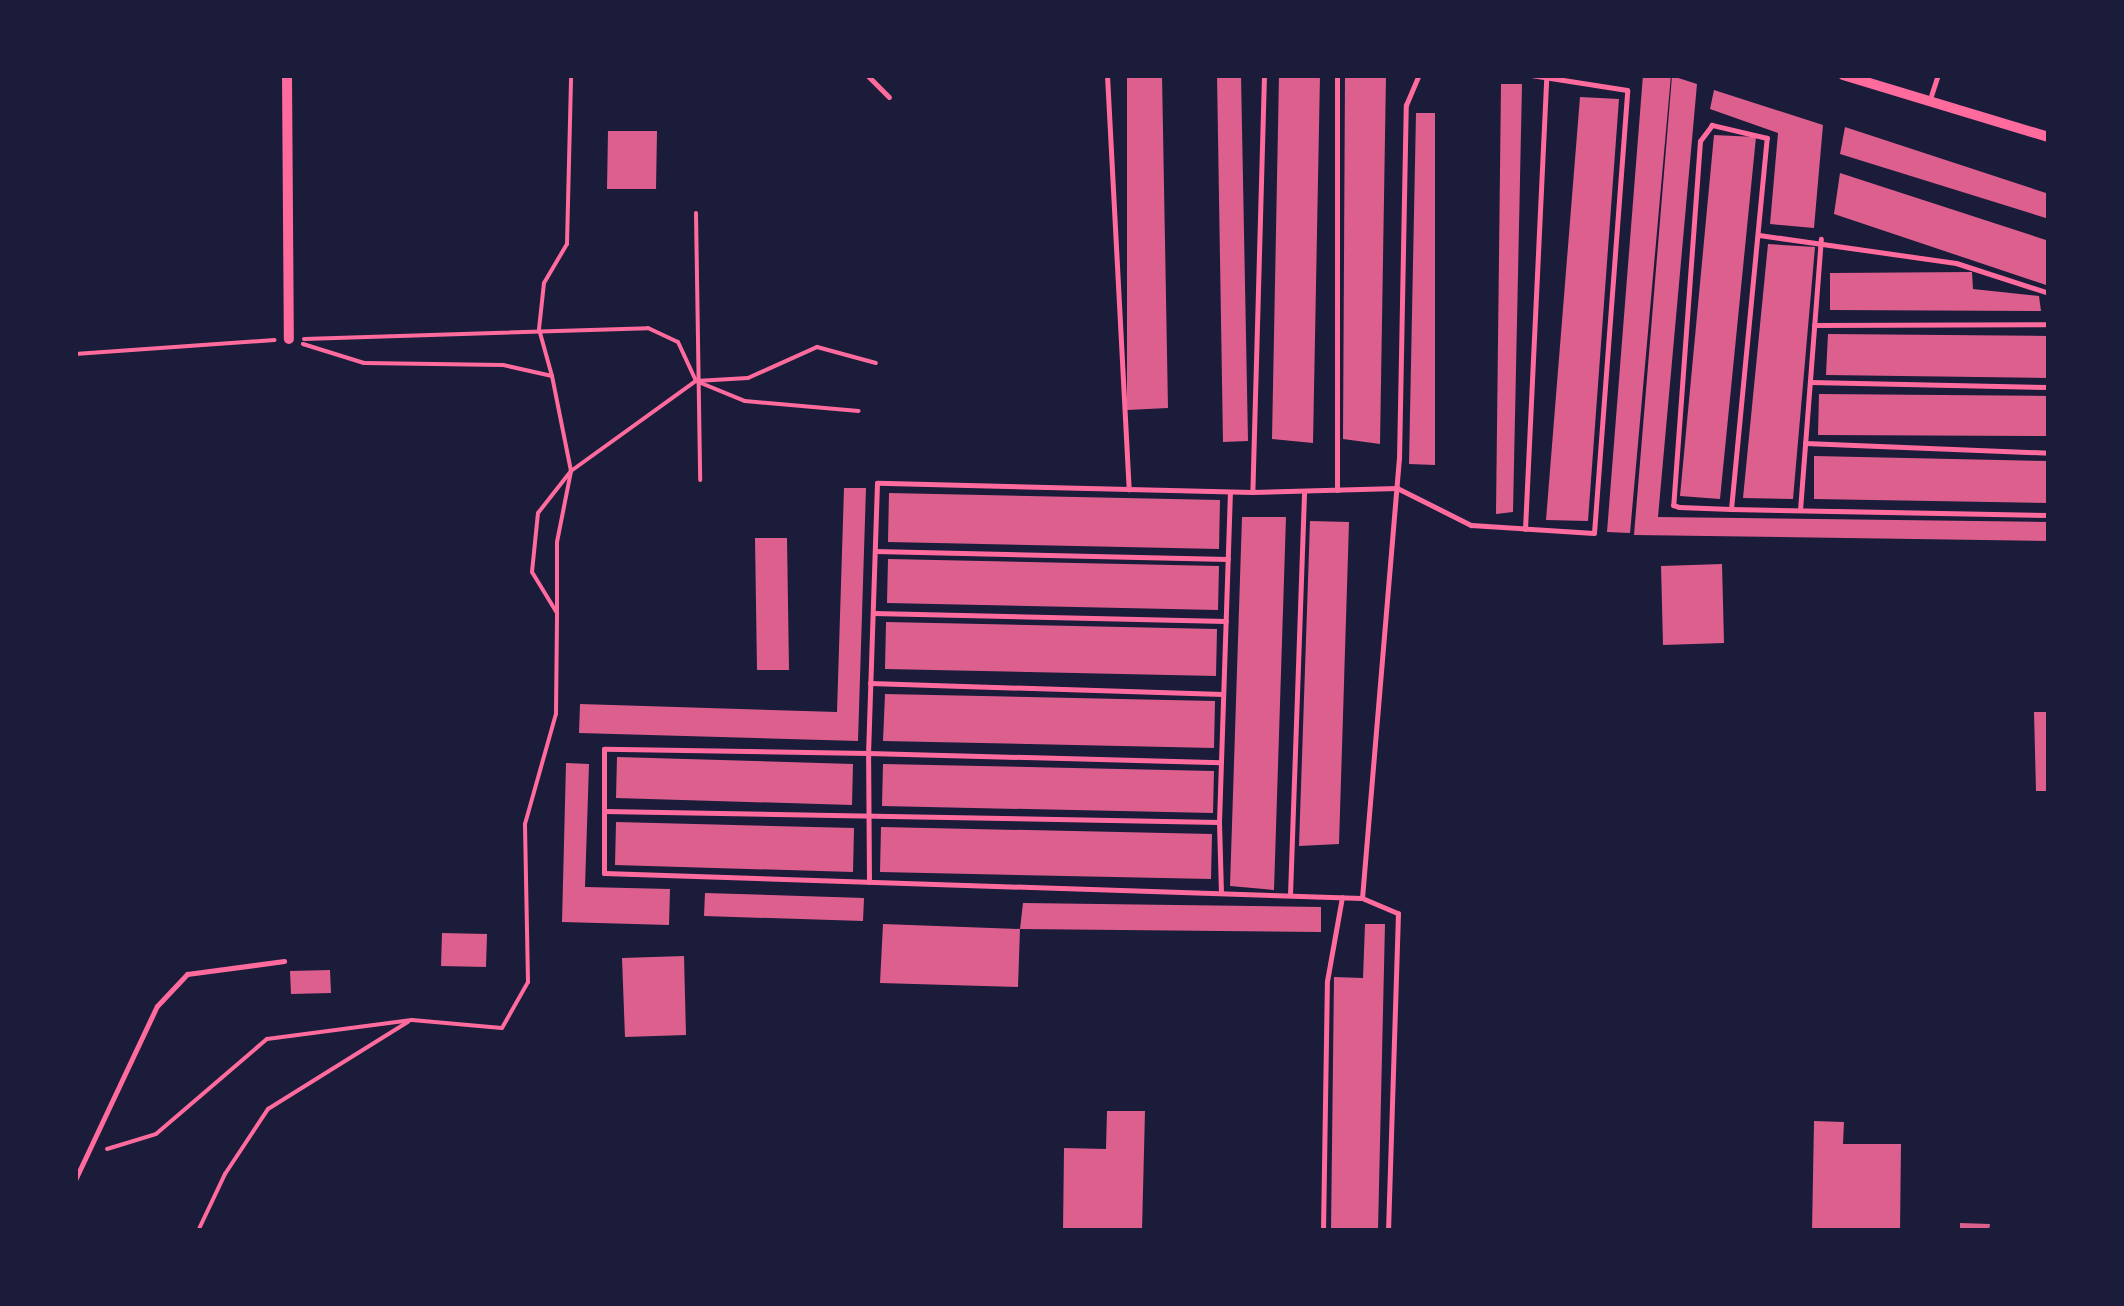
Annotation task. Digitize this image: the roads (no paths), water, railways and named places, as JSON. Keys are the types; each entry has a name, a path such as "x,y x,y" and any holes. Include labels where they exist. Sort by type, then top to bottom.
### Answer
{"street":[{"path":"287,75 289,340"},
{"path":"1843,75 2049,137"}],"lane":[{"path":"867,75 889,97"},
{"path":"1106,75 1129,489"},
{"path":"1252,492 1264,75"},
{"path":"1337,75 1337,490"},
{"path":"1362,898 1397,488 1406,105 1419,75"},
{"path":"868,882 877,483 1230,492 1397,488 1470,525 1594,533 1627,90 1530,75"},
{"path":"1929,102 1938,75"},
{"path":"1526,528 1546,77"},
{"path":"1732,508 1767,138 1712,124 1700,141 1670,495 1679,508 2049,515"},
{"path":"1759,234 1821,239 1956,263 2049,292"},
{"path":"1800,510 1821,239"},
{"path":"1814,325 2049,324"},
{"path":"1810,382 2049,387"},
{"path":"1806,444 2049,453"},
{"path":"1290,895 1304,491"},
{"path":"1221,893 1219,822 1230,492"},
{"path":"875,551 1228,559"},
{"path":"872,613 1226,621"},
{"path":"870,683 1224,694"},
{"path":"1221,762 604,749 604,874 1342,897 1362,898 1398,913 1388,1231"},
{"path":"604,811 1219,822"},
{"path":"1323,1231 1327,981 1342,897"},
{"path":"75,1180 157,1006 187,974 284,962"}]}
